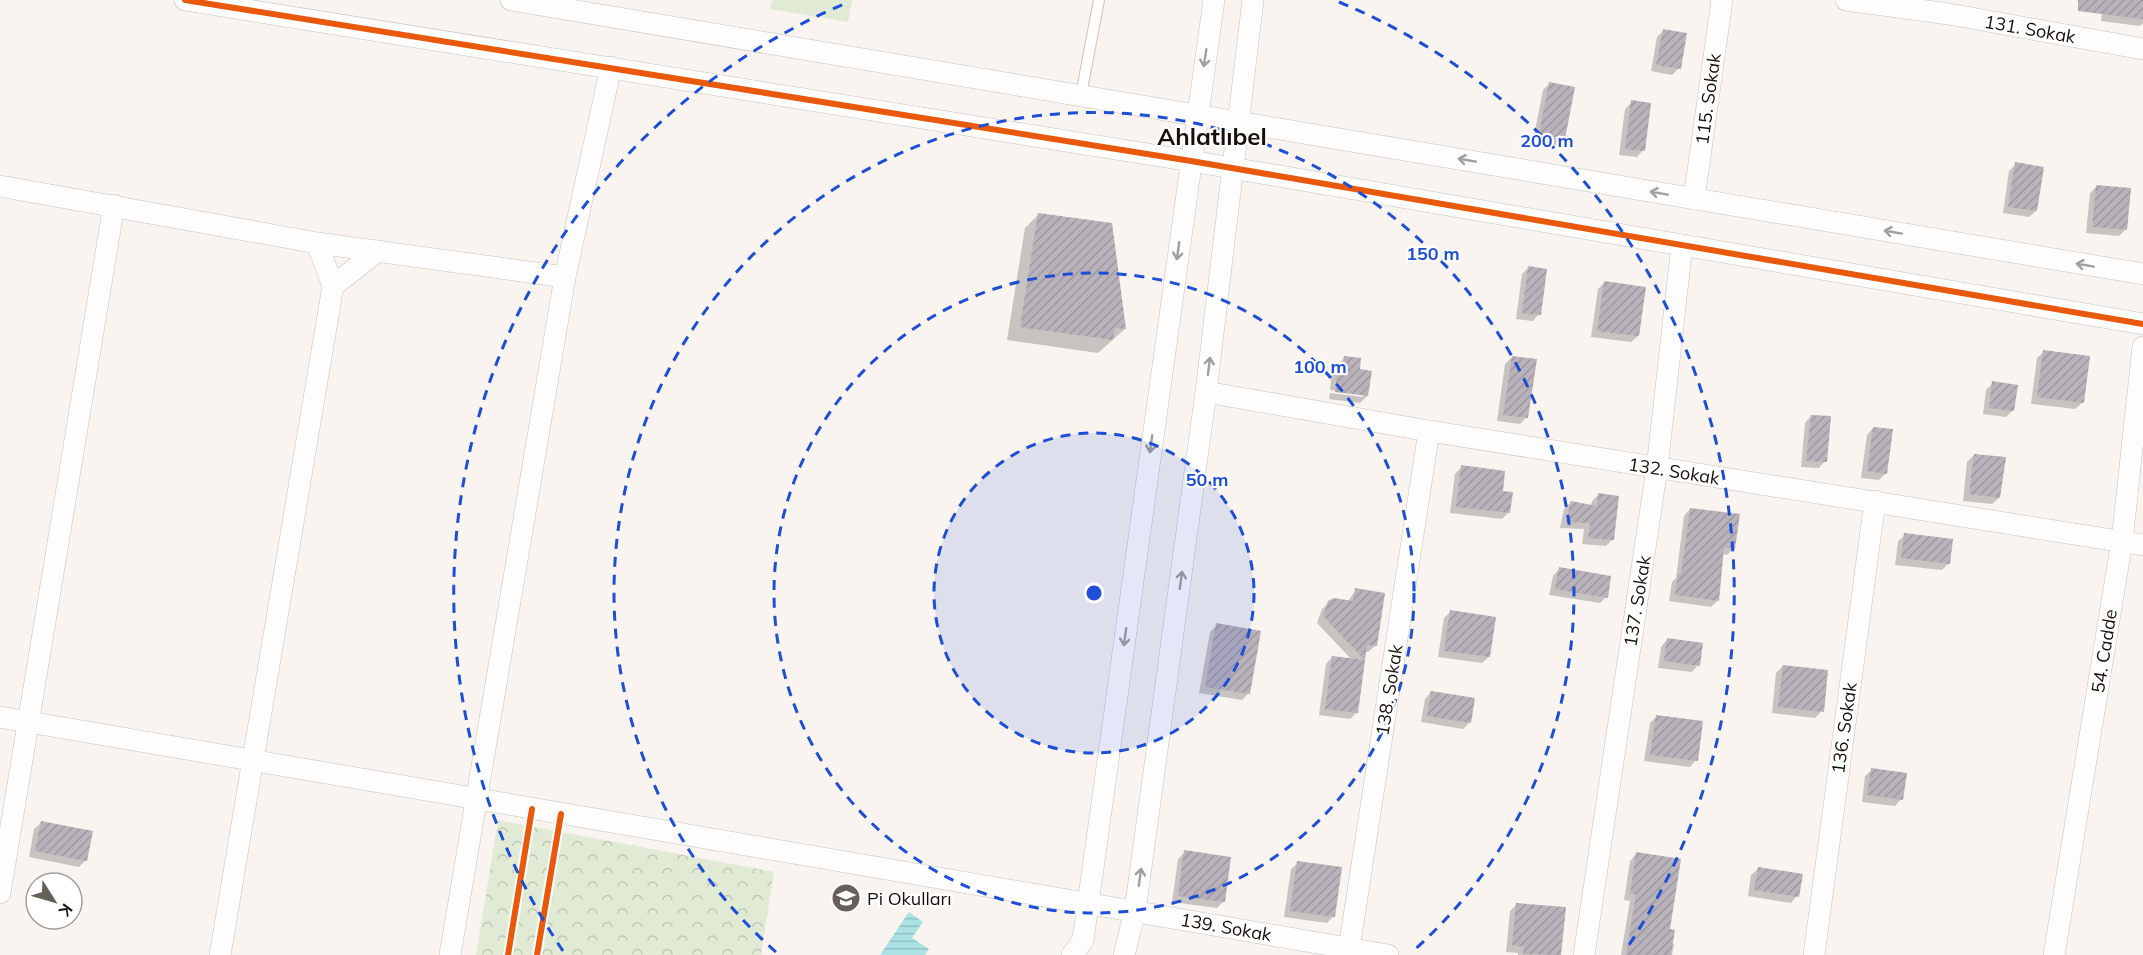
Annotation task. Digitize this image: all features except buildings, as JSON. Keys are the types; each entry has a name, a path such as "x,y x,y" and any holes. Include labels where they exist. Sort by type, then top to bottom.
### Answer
{"street":[{"path":"185,0 1191,161 1232,170 2143,324"},
{"path":"511,0 613,8 1081,95 2143,274"},
{"path":"1072,955 1083,940 1214,0"},
{"path":"1124,955 1135,911 1206,392 1253,0"},
{"name":"115. Sokak","path":"1694,199 1722,0"},
{"name":"131. Sokak","path":"1846,0 1950,7 2143,49"},
{"path":"450,955 566,277 611,67"},
{"path":"0,186 317,243 566,277"},
{"path":"0,893 114,205"},
{"path":"220,955 333,286 317,243"},
{"name":"137. Sokak","path":"1584,955 1658,468 1682,245"},
{"path":"333,286 378,251"},
{"name":"54. Cadde","path":"2054,955 2122,541 2143,346"},
{"name":"132. Sokak","path":"1206,392 1429,431 2143,545"},
{"name":"138. Sokak","path":"1349,949 1429,431"},
{"name":"136. Sokak","path":"1814,955 1875,501"},
{"name":"139. Sokak","path":"0,717 1388,955"}],"lane":[{"path":"1081,95 1099,0"}],"green space":[{"path":"772,0 852,0 848,22 770,9"},
{"path":"498,820 774,872 761,955 476,955"}],"water":[{"path":"909,912 923,922 912,938 929,949 925,955 880,955"}],"cycle path":[{"path":"185,0 1191,161 2143,324"},
{"path":"508,955 532,809"},
{"path":"537,955 561,814"}],"place":[{"name":"Pi Okulları","path":"846,898"}],"district":[{"name":"Ahlatlıbel","path":"1212,136"}]}
